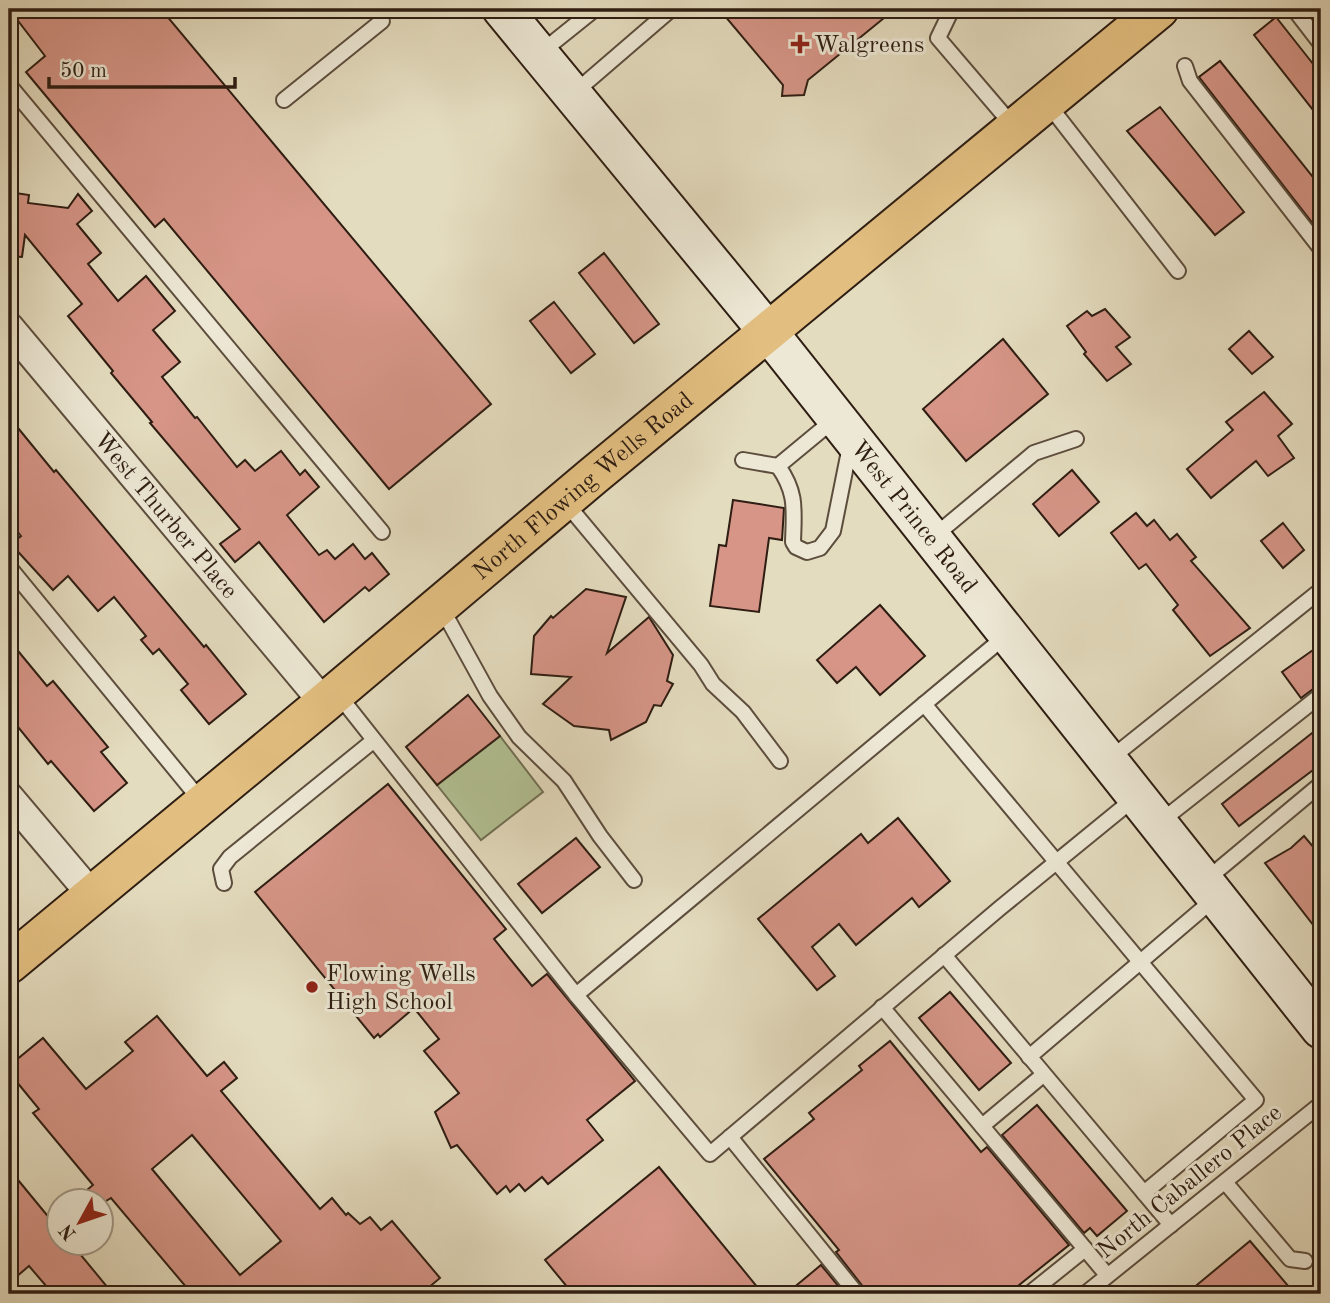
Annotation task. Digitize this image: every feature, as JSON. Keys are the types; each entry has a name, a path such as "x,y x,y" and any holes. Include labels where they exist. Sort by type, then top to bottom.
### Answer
{"main road":[{"name":"North Flowing Wells Road","path":"9,964 564,500 1159,9"},
{"name":"West Prince Road","path":"506,10 572,95 769,333 1321,1029"}],"street":[{"name":"West Thurber Place","path":"9,327 330,698"},
{"path":"9,797 90,894"}],"lane":[{"path":"539,54 595,9"},
{"path":"1294,9 1321,44"},
{"path":"949,11 938,38 1016,129"},
{"path":"572,95 668,12"},
{"path":"284,100 382,20"},
{"path":"1185,66 1190,81 1321,249"},
{"path":"10,88 382,532"},
{"path":"1047,103 1178,271"},
{"path":"778,466 790,482 794,498 793,541 796,547 807,552 820,548 833,531 844,428"},
{"path":"743,460 778,466 844,428"},
{"path":"932,538 1034,453 1076,439"},
{"path":"564,500 701,665 713,684 743,712 780,761"},
{"path":"9,567 203,803"},
{"path":"1109,760 1321,590"},
{"path":"440,605 490,696 519,737 565,781 600,836 634,880"},
{"path":"576,995 1008,634"},
{"path":"330,698 373,741 576,995 710,1154 1056,862 1148,809 1321,695"},
{"path":"924,704 1256,1100 1144,1193"},
{"path":"224,883 221,869 230,857 373,741"},
{"path":"1029,1057 1141,962 1211,889 1321,783"},
{"path":"944,955 1171,1225"},
{"path":"882,1007 1107,1276"},
{"path":"982,1126 1043,1075"},
{"name":"North Caballero Place","path":"1085,1294 1321,1104"},
{"path":"730,1137 857,1294"},
{"path":"1225,1182 1290,1259 1305,1261"},
{"path":"1029,1294 1084,1249"}],"green space":[{"path":"500,736 543,792 481,840 437,785"}],"building":[{"path":"9,9 161,9 491,404 389,489 164,219 155,227 26,72 45,56"},
{"name":"Walgreens","path":"719,9 895,9 808,80 804,95 782,96 783,85"},
{"path":"1276,17 1321,74 1321,120 1254,35"},
{"path":"1220,61 1321,187 1321,234 1199,77"},
{"path":"1160,107 1244,212 1215,235 1127,131"},
{"path":"9,192 29,195 28,203 68,208 78,194 92,211 77,224 101,253 88,264 118,301 146,276 175,311 153,330 180,362 162,377 195,418 197,417 237,467 245,460 255,471 281,451 300,475 305,470 319,487 287,515 319,555 327,550 335,559 353,544 365,559 372,553 389,574 369,591 365,587 324,622 259,542 235,562 220,544 240,529 150,423 152,422 111,373 113,371 68,316 82,304 25,235 22,257 9,256"},
{"path":"604,253 659,324 634,343 579,273"},
{"path":"554,302 595,354 571,373 530,321"},
{"path":"1105,309 1130,337 1116,347 1131,364 1107,381 1084,354 1086,352 1067,326 1087,311 1092,316"},
{"path":"1249,331 1273,357 1252,374 1229,349"},
{"path":"1003,339 1048,394 966,461 923,409"},
{"path":"1264,392 1292,424 1278,436 1294,458 1268,476 1256,461 1211,498 1187,469 1233,430 1226,422"},
{"path":"9,417 246,694 209,724 181,690 188,684 159,649 153,654 141,640 146,636 114,597 98,611 68,576 53,590 11,544 21,536 9,521"},
{"path":"1072,470 1099,502 1059,536 1033,504"},
{"path":"733,500 784,508 782,540 769,538 759,612 710,606 719,545 726,546"},
{"path":"1136,513 1147,526 1154,520 1170,540 1177,534 1196,557 1191,561 1250,628 1210,656 1173,610 1178,605 1146,564 1139,569 1111,533"},
{"path":"1283,523 1304,550 1283,568 1261,541"},
{"path":"586,589 626,597 607,653 649,617 673,655 667,681 673,684 661,706 654,705 646,722 611,740 609,730 574,726 543,704 571,677 531,674 534,636 551,616 553,618"},
{"path":"880,605 925,656 880,695 856,667 837,683 817,660"},
{"path":"9,640 47,686 53,681 108,747 101,752 127,783 94,811 51,761 48,764 9,716"},
{"path":"1313,650 1321,660 1321,683 1301,698 1282,672"},
{"path":"468,695 500,736 437,785 406,747"},
{"path":"1321,726 1321,764 1239,826 1222,804"},
{"path":"388,784 506,929 494,939 532,986 547,974 635,1081 587,1120 603,1140 548,1184 542,1177 525,1191 519,1184 510,1192 506,1186 497,1194 457,1145 451,1148 435,1112 459,1093 424,1051 439,1039 414,1008 380,1037 378,1034 374,1038 255,892"},
{"path":"898,818 950,881 919,907 912,898 856,945 839,924 812,947 835,976 817,990 758,919 861,834 868,843"},
{"path":"1304,836 1321,856 1321,935 1265,863 1291,848"},
{"path":"576,838 600,867 542,913 518,884"},
{"path":"950,992 1011,1063 979,1090 919,1018"},
{"path":"157,1016 207,1076 224,1062 237,1078 221,1091 320,1209 332,1198 346,1215 348,1213 360,1224 370,1217 381,1230 392,1221 440,1278 421,1294 192,1294 116,1204 116,1188 89,1188 93,1185 33,1113 39,1109 16,1081 18,1080 9,1066 43,1038 86,1089 133,1051 125,1042","holes":["192,1135 281,1241 240,1275 152,1169"]},
{"path":"890,1041 981,1152 987,1147 1069,1245 1008,1294 866,1294 836,1252 839,1250 764,1159 814,1119 809,1113 862,1070 859,1066"},
{"path":"1037,1105 1127,1211 1097,1236 1090,1228 1084,1233 1002,1135"},
{"path":"659,1167 763,1294 573,1294 545,1260"},
{"path":"9,1169 46,1214 46,1258 83,1258 113,1294 53,1294 29,1266 9,1283"},
{"path":"1250,1241 1295,1294 1186,1294"},
{"path":"821,1265 845,1294 786,1294"}],"place":[{"name":"Walgreens","path":"800,44"},
{"name":"Flowing Wells High School","path":"312,987"}]}
